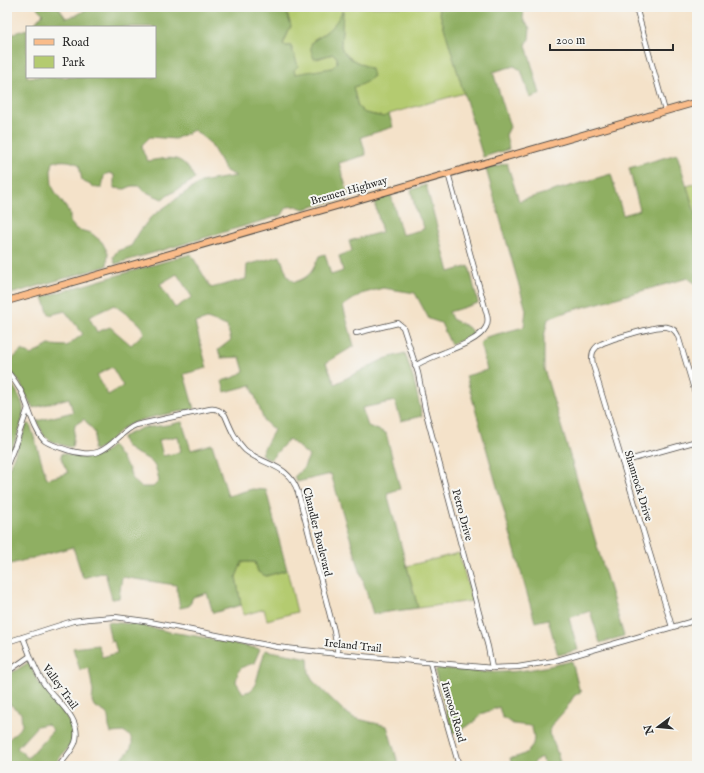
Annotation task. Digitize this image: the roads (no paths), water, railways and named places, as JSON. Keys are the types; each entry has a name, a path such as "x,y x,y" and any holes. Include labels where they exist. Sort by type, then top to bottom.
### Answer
{"main road":[{"name":"Bremen Highway","path":"7,301 697,102"}],"street":[{"path":"7,10 10,7"},
{"path":"636,7 665,111"},
{"path":"415,366 427,359 475,338 487,325 487,315 448,173"},
{"name":"Petro Drive","path":"356,333 395,323 400,324 403,327 415,366 425,410 488,647 492,668"},
{"name":"Shamrock Drive","path":"672,627 593,365 592,356 594,350 597,346 605,342 666,326 675,331 678,336 697,399"},
{"name":"Chandler Boulevard","path":"7,371 17,384 44,440 59,447 86,454 99,452 126,430 136,425 210,409 216,409 222,412 236,439 245,449 283,470 289,475 294,483 298,492 334,631 338,654"},
{"path":"7,465 16,445 28,408"},
{"path":"622,462 697,441"},
{"name":"Ireland Trail","path":"7,642 73,621 89,618 115,617 145,621 277,647 492,668 518,667 554,661 697,620"},
{"name":"Valley Trail","path":"23,638 30,656 43,681 68,712 76,726 75,742 59,766"},
{"path":"7,672 30,656"},
{"name":"Inwood Road","path":"430,662 434,682 459,766"}]}
